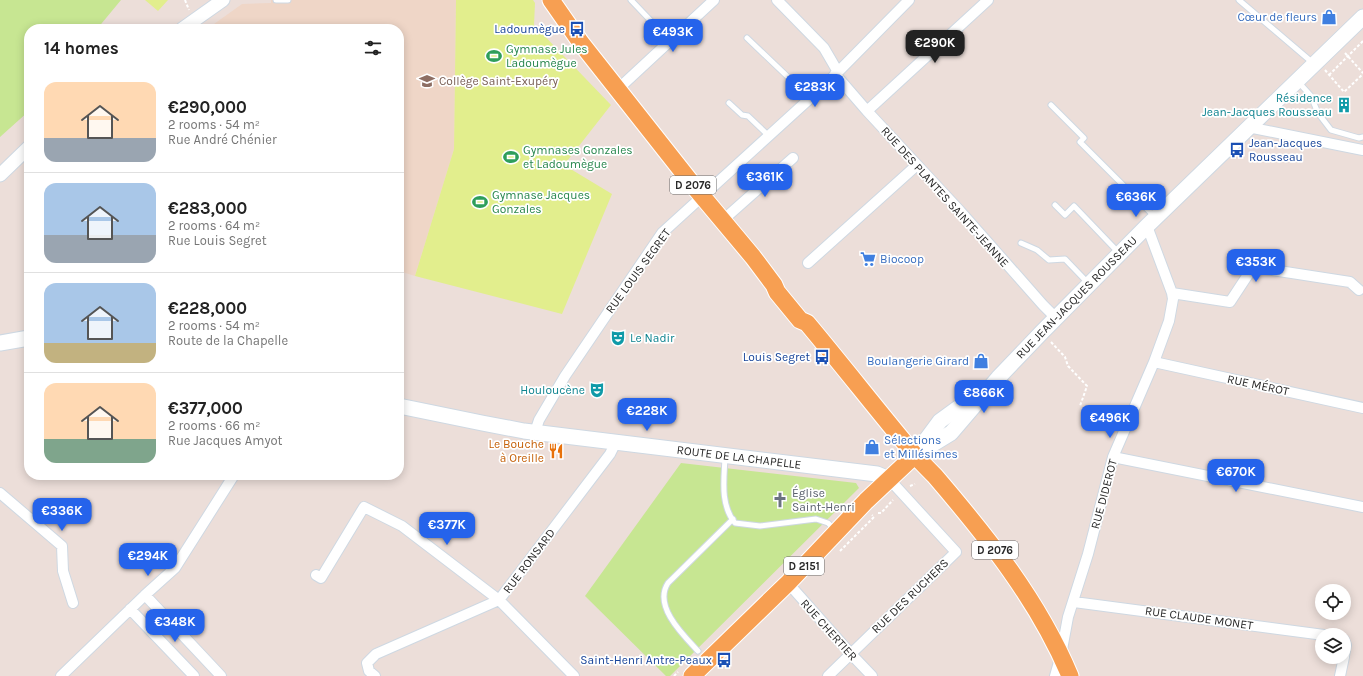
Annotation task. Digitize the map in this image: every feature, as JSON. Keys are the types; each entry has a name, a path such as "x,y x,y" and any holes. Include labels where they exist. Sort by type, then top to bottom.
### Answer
{"main road":[{"name":"D 2076","path":"551,0 580,43 702,196 723,220 774,285 777,292 800,320 807,323 915,455 936,477 1020,583 1041,616 1070,676"},
{"name":"RUE JEAN-JACQUES ROUSSEAU","path":"915,455 940,421 998,378 1151,222 1363,17"},
{"path":"0,343 24,339"},
{"name":"ROUTE DE LA CHAPELLE","path":"404,407 534,432 877,474 889,479"},
{"name":"D 2151","path":"692,676 788,583 836,532 915,455"}],"street":[{"path":"189,24 223,0"},
{"path":"615,87 670,41 714,0"},
{"name":"RUE DES PLANTES SAINTE-JEANNE","path":"777,0 824,48 837,73 867,112 960,210 1056,318"},
{"path":"867,112 988,0"},
{"name":"RUE LOUIS SEGRET","path":"534,432 539,420 565,376 662,233 837,73 907,1"},
{"path":"1248,127 1363,150"},
{"path":"0,175 24,152"},
{"path":"723,220 792,158"},
{"path":"808,263 917,165"},
{"name":"RUE DIDEROT","path":"1055,676 1061,655 1068,617 1088,554 1114,457 1154,362 1168,321 1173,299 1151,222"},
{"path":"1172,293 1230,302 1253,267 1350,282 1359,290"},
{"name":"RUE MÉROT","path":"1154,362 1363,408"},
{"name":"RUE RONSARD","path":"375,676 369,671 368,663 376,654 499,600 610,454 616,442"},
{"path":"1114,457 1363,507"},
{"name":"RUE DES RUCHERS","path":"828,676 956,552 889,479"},
{"path":"61,676 145,594 175,568 231,480"},
{"path":"0,493 62,546 63,571 73,603"},
{"path":"316,575 321,578 364,507 402,526 499,600 574,676"},
{"name":"RUE CHERTIER","path":"788,583 872,676"},
{"path":"145,594 221,676"},
{"name":"RUE CLAUDE MONET","path":"1074,602 1315,634"},
{"path":"130,609 194,676"},
{"path":"1340,676 1342,664"}],"lane":[{"path":"276,0 288,0"},
{"path":"632,0 670,41"},
{"path":"1239,0 1316,62"},
{"path":"747,38 810,98"},
{"path":"1302,86 1311,96 1318,113 1331,130 1363,138"},
{"path":"729,103 742,115 748,116 769,136"},
{"path":"1050,105 1084,138 1080,142 1151,222"},
{"path":"1055,205 1065,215 1074,206 1120,254"},
{"path":"1021,243 1037,250 1049,260 1065,259 1090,285"},
{"path":"725,455 725,501 730,516 735,523 760,526 816,519 828,523 836,532"},
{"path":"698,651 673,622 664,599 664,590 668,583 733,519"}],"path":[{"path":"1329,75 1363,41"},
{"path":"1316,62 1344,92 1363,74 1336,43"},
{"path":"1042,332 1065,357 1068,366 1087,386 1080,406"}],"shaded area":[{"name":"Collège Saint-Exupéry","path":"271,0 456,0 454,149 415,276 404,273 404,24 214,24 242,4 271,3"}],"green space":[{"path":"0,0 121,0 101,24 24,24 24,115 0,137"},
{"path":"145,0 168,0 158,11"},
{"name":"Gymnases Gonzales et Ladoumègue","path":"456,0 533,0 535,3 534,25 611,105 564,165 612,194 562,314 415,276 454,149"},
{"path":"681,463 856,483 859,488 670,676 666,676 585,596"}],"place":[{"name":"Cœur de fleurs","path":"1329,17"},
{"name":"Ladoumègue","path":"577,29"},
{"name":"Gymnase Jules Ladoumègue","path":"494,56"},
{"name":"Collège Saint-Exupéry","path":"427,81"},
{"name":"Résidence Jean-Jacques Rousseau","path":"1344,105"},
{"name":"Jean-Jacques Rousseau","path":"1237,150"},
{"name":"Gymnases Gonzales et Ladoumègue","path":"511,157"},
{"name":"Gymnase Jacques Gonzales","path":"480,202"},
{"name":"Biocoop","path":"868,259"},
{"name":"Le Nadir","path":"618,338"},
{"name":"Louis Segret","path":"822,357"},
{"name":"Boulangerie Girard","path":"981,361"},
{"name":"Houloucène","path":"597,390"},
{"name":"Sélections et Millésimes","path":"872,447"},
{"name":"Le Bouche à Oreille","path":"556,451"},
{"name":"Église Saint-Henri","path":"780,500"},
{"name":"Saint-Henri Antre-Peaux","path":"724,660"}]}
